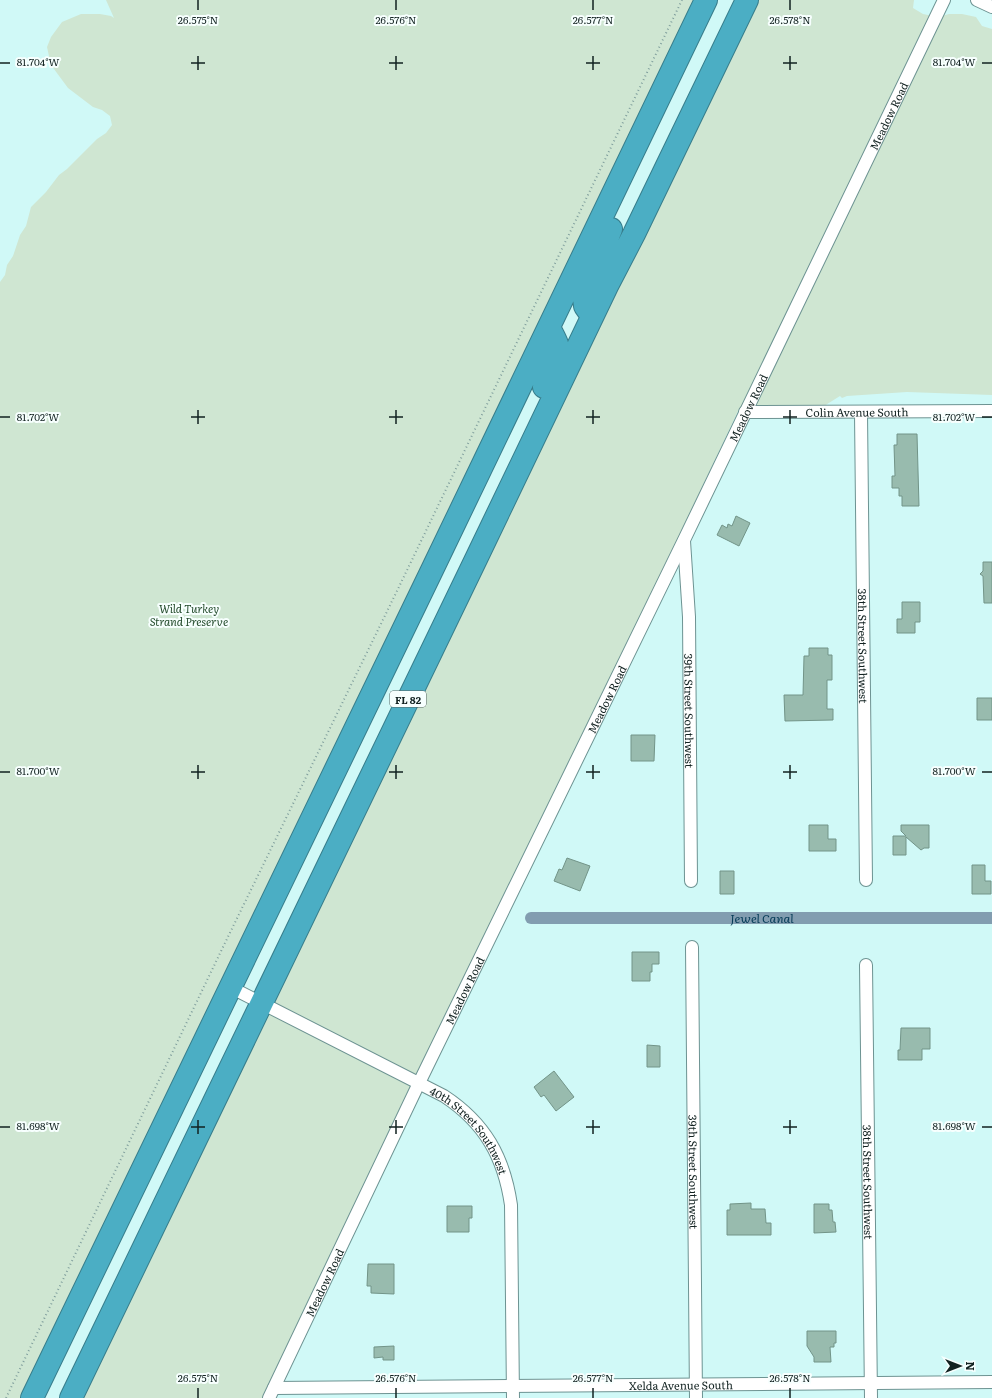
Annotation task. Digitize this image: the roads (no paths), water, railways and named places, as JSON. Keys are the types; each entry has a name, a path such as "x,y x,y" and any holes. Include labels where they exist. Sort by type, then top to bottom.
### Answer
{"highway":[{"name":"FL 82","path":"32,1398 706,0"},
{"name":"FL 82","path":"71,1398 592,316 638,227 747,0"},
{"path":"592,316 585,306 584,298 610,231 661,128 658,100"},
{"path":"477,557 478,526 529,422 556,354 557,346 549,327"}],"street":[{"name":"Meadow Road","path":"271,1393 419,1083 684,540 944,0"},
{"path":"977,0 992,7"},
{"name":"Colin Avenue South","path":"745,412 992,411"},
{"name":"38th Street Southwest","path":"861,412 866,880"},
{"name":"39th Street Southwest","path":"684,540 689,617 691,881"},
{"name":"39th Street Southwest","path":"692,947 696,1398"},
{"name":"38th Street Southwest","path":"866,965 871,1398"},
{"name":"40th Street Southwest","path":"230,987 444,1096 468,1115 481,1128 500,1160 505,1175 511,1212 513,1392"},
{"name":"Xelda Avenue South","path":"271,1393 513,1392 696,1384 992,1382"}],"waterway":[{"name":"Jewel Canal","path":"531,918 992,918"}],"park label":[{"name":"Wild Turkey Strand Preserve","path":"189,614"}]}
